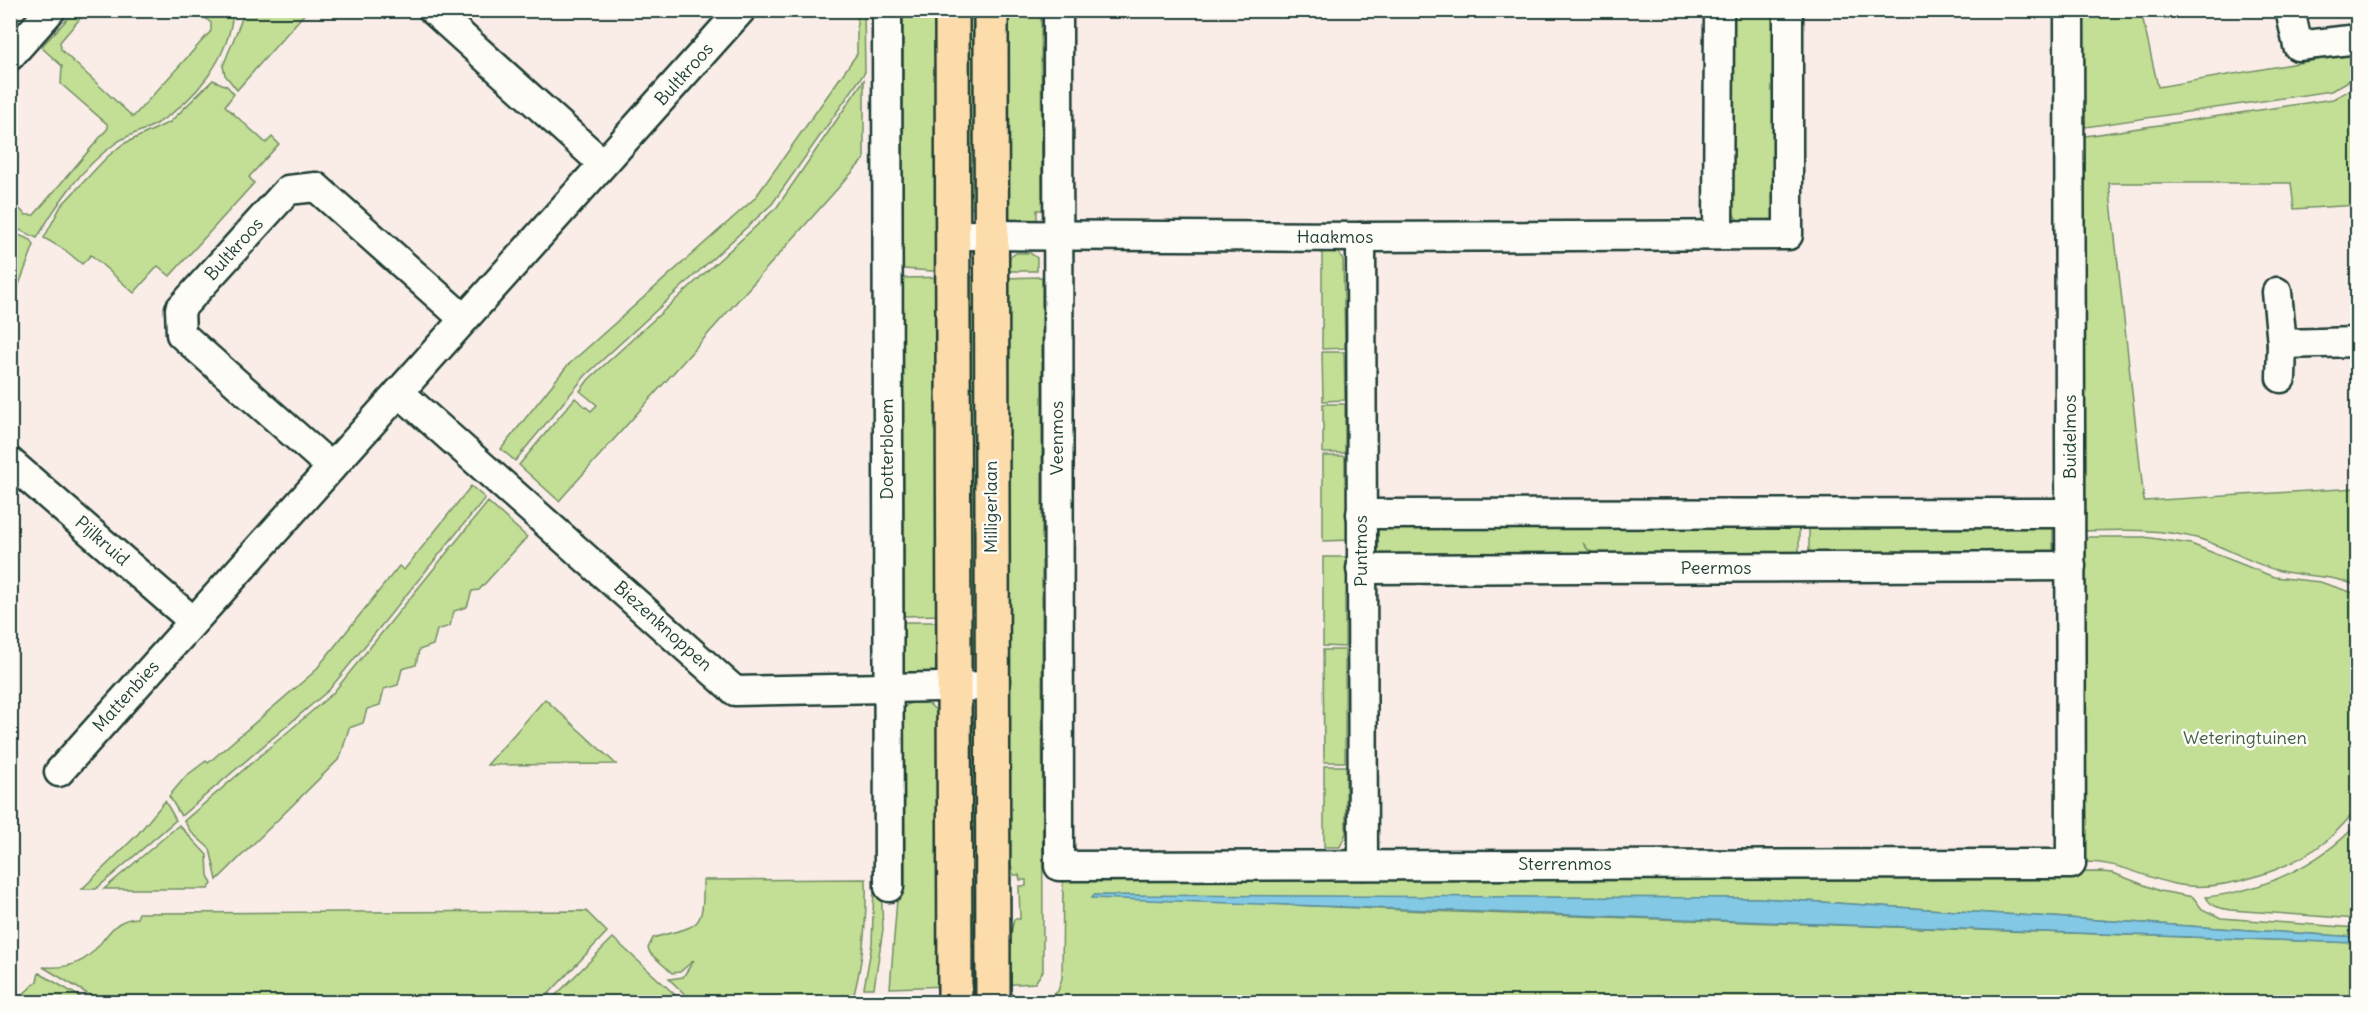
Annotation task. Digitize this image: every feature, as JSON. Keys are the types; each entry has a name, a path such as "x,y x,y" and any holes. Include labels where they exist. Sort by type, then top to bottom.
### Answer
{"main road":[{"name":"Milligerlaan","path":"952,10 955,1002"},
{"name":"Milligerlaan","path":"991,10 993,1002"}],"street":[{"path":"10,56 51,10"},
{"path":"433,10 602,163"},
{"name":"Bultkroos","path":"194,621 741,10"},
{"name":"Dotterbloem","path":"887,10 889,887"},
{"name":"Veenmos","path":"1058,10 1059,866"},
{"path":"1718,236 1719,10"},
{"name":"Haakmos","path":"953,235 1057,237 1788,235 1788,10"},
{"name":"Buidelmos","path":"2069,10 2071,864"},
{"path":"2290,10 2298,46 2358,39"},
{"name":"Bultkroos","path":"331,467 181,334 180,309 288,190 316,187 464,319"},
{"name":"Puntmos","path":"1361,237 1363,864"},
{"path":"2277,292 2282,344 2281,378"},
{"path":"2282,344 2358,342"},
{"name":"Biezenknoppen","path":"399,392 735,691 991,687"},
{"name":"Pijlkruid","path":"10,462 194,621"},
{"path":"1361,514 2070,513"},
{"name":"Peermos","path":"1361,569 2071,566"},
{"name":"Mattenbies","path":"59,772 194,621"},
{"name":"Sterrenmos","path":"1059,866 2071,864"}],"green space":[{"path":"75,11 83,15 60,42 61,50 133,117 211,31 211,23 197,11 233,12 230,29 218,61 197,89 185,102 158,123 121,140 92,163 62,198 37,238 11,226 11,201 26,215 34,215 108,128 107,124 61,84 62,66 41,47"},
{"path":"245,11 307,11 237,90 225,75 223,66"},
{"path":"857,11 864,11 865,72 772,204 586,375 515,461 501,449 567,366 755,198 857,54"},
{"path":"903,11 946,11 947,272 903,269"},
{"path":"969,11 985,11 985,208 970,208"},
{"path":"998,11 1041,11 1042,197 1048,198 1048,210 1037,210 1037,223 1016,226 1001,209"},
{"path":"1730,11 1782,11 1782,210 1773,224 1739,223 1730,208"},
{"path":"2079,11 2141,11 2158,87 2357,53 2357,76 2331,91 2079,128"},
{"path":"213,80 227,86 234,94 225,106 266,143 272,137 279,144 249,177 254,183 170,276 158,266 134,293 91,255 82,264 65,250 44,238 61,206 106,158 123,144 170,122"},
{"path":"864,80 864,159 559,501 519,465 575,398 591,411 597,405 580,391 589,379 777,207"},
{"path":"2357,86 2357,205 2294,209 2291,183 2109,183 2144,501 2357,488 2357,586 2337,579 2276,570 2210,542 2185,535 2140,530 2080,531 2079,137 2333,99"},
{"path":"11,232 31,240 34,245 11,306 11,267 14,258 11,251"},
{"path":"1337,251 1343,259 1345,348 1322,349 1322,252"},
{"path":"1016,253 1030,253 1037,258 1037,271 1001,271 1001,264"},
{"path":"947,277 940,615 904,616 903,280 905,278"},
{"path":"960,277 985,277 987,655 961,655"},
{"path":"1042,277 1042,538 1048,540 1048,559 1042,561 1043,971 1035,983 1000,985 1014,919 1020,919 1019,886 1026,886 1026,880 1020,880 1019,875 1013,875 1000,801 999,278"},
{"path":"1322,352 1344,352 1345,400 1323,401"},
{"path":"1323,404 1345,404 1345,453 1323,453"},
{"path":"1323,456 1345,456 1345,483 1351,484 1352,540 1323,541"},
{"path":"471,486 485,498 329,690 181,816 169,796 186,776 206,761 208,763 314,672 399,566 404,570"},
{"path":"488,502 527,537 479,590 472,591 467,607 454,611 450,626 437,630 433,645 419,650 416,665 402,669 398,685 384,689 380,705 367,709 363,723 349,728 340,758 217,880 210,849 191,832 184,821 333,693"},
{"path":"1799,520 1799,560 1642,560 1642,552 1634,551 1603,556 1589,550 1583,543 1592,555 1378,560 1378,523"},
{"path":"1809,520 2053,521 2053,558 1809,560"},
{"name":"Weteringtuinen","path":"2081,537 2144,537 2191,544 2274,577 2320,582 2357,594 2357,809 2325,842 2293,862 2274,870 2212,886 2174,884 2118,866 2081,862"},
{"path":"1323,557 1352,557 1351,595 1345,596 1345,647 1323,646"},
{"path":"904,622 940,622 945,662 925,683 904,679 897,661 904,660"},
{"path":"1323,650 1345,650 1345,762 1324,762"},
{"path":"545,699 616,764 487,765"},
{"path":"926,701 945,719 949,986 890,988 898,887 905,886 904,721 898,720 907,704"},
{"path":"961,722 976,722 987,987 962,987"},
{"path":"1324,766 1346,766 1346,833 1340,847 1324,847"},
{"path":"165,801 176,820 96,889 82,889 137,835"},
{"path":"2357,824 2357,919 2230,910 2213,905 2206,897 2248,889 2289,874 2325,852"},
{"path":"179,825 207,855 208,875 212,884 208,889 104,889"},
{"path":"2113,873 2160,891 2193,897 2202,909 2221,918 2357,928 2357,937 1759,898 1092,896 1427,911 2357,943 2357,1002 1044,1002 1058,991 1062,978 1063,880"},
{"path":"866,879 864,941 852,1002 693,1002 669,979 683,977 694,960 680,972 672,973 650,953 648,948 653,938 695,924 702,909 703,880"},
{"path":"874,887 881,887 883,929 874,988 864,988 872,944"},
{"path":"586,911 607,932 541,1002 101,1002 43,967 64,966 79,962 90,954 114,927 124,921 137,918 139,913"},
{"path":"613,938 683,1002 549,1002"},
{"path":"39,973 89,1002 15,1002 37,981"}],"water":[{"path":"1094,895 1759,898 2357,937 2358,943 1092,898"}]}
